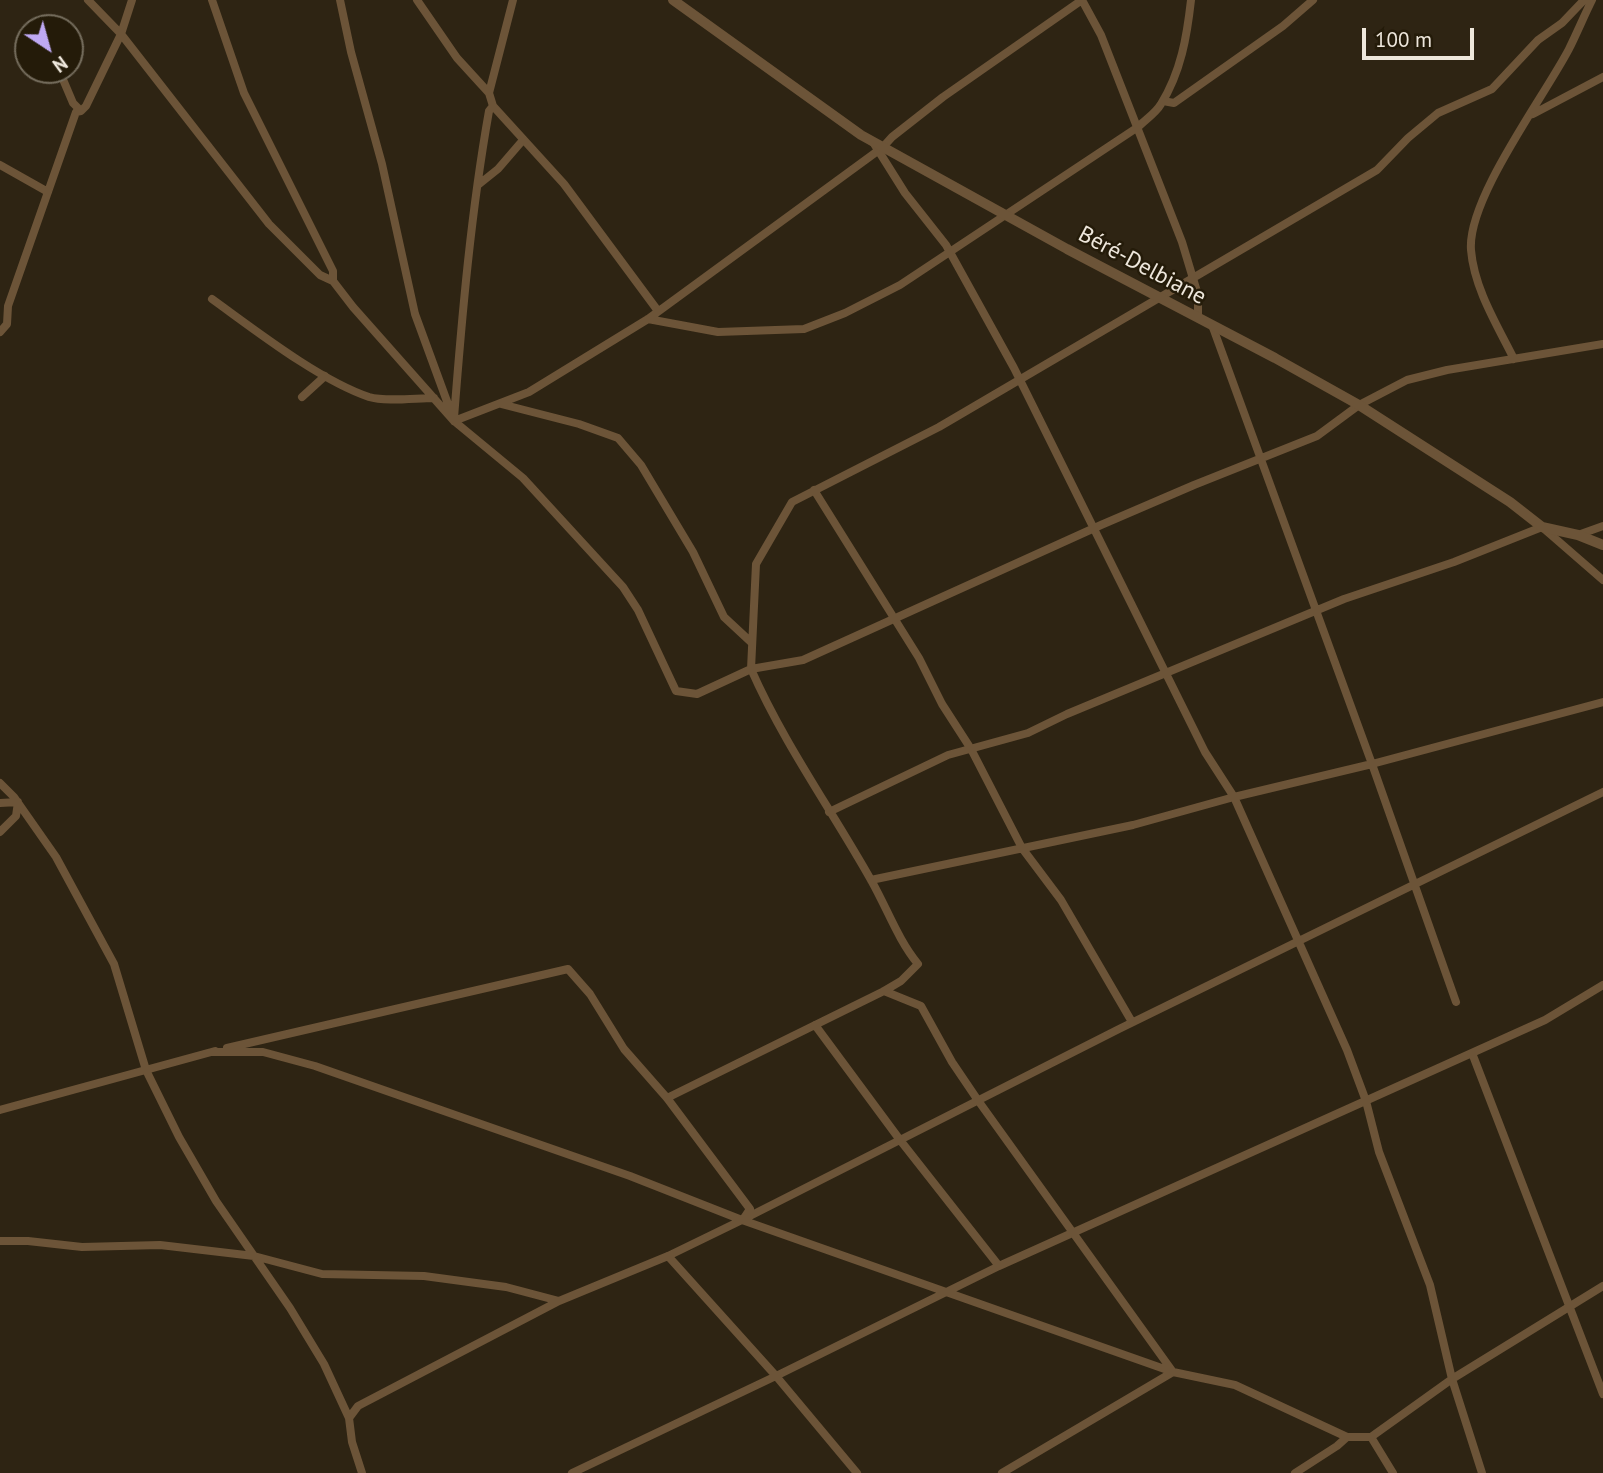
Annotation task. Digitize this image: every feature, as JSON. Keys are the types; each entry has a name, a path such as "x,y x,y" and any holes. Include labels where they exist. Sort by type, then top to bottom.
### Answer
{"street":[{"path":"88,0 121,34 270,224 320,275 333,281 454,421 523,478 623,587 638,610 676,691 697,694 751,669 803,660 1094,528 1317,436 1359,405 1407,380 1447,370 1603,344"},
{"path":"0,332 7,324 8,306 76,112 81,111 121,34 132,0"},
{"path":"212,0 244,93 333,271 333,281"},
{"path":"340,0 351,52 382,164 415,314 454,421"},
{"path":"417,0 457,58 489,93 493,106 575,199 659,311"},
{"path":"489,93 513,0"},
{"name":"Béré-Delbiane","path":"673,0 878,146 1359,405 1510,502 1542,527 1578,535 1603,545"},
{"path":"454,421 529,392 659,311 943,97 1082,0 1101,35 1138,127 1193,279 1198,295 1198,317"},
{"path":"648,318 718,332 804,329 845,313 900,285 1138,127 1160,107 1186,44 1191,0"},
{"path":"1163,101 1174,103 1283,26 1313,0"},
{"path":"667,1098 884,991 901,981 918,964 909,953 871,880 767,706 751,669 756,564 792,502 939,427 1377,170 1408,138 1438,113 1492,89 1538,40 1562,23 1584,0"},
{"path":"1514,359 1476,279 1471,248 1474,226 1482,200 1569,48 1592,0"},
{"path":"1530,116 1603,77"},
{"path":"65,84 73,103 81,111"},
{"path":"454,421 465,278 477,178 489,111 493,106"},
{"path":"478,185 498,169 523,140"},
{"path":"878,146 905,193 951,253 1020,379 1205,752 1234,797 1347,1050 1366,1101 1379,1152 1430,1285 1452,1379 1482,1473"},
{"path":"0,165 48,192"},
{"path":"212,299 258,333 326,376 371,398 434,398"},
{"path":"1212,325 1456,1002"},
{"path":"302,397 326,376"},
{"path":"499,404 579,424 618,438 641,465 693,552 724,617 751,643"},
{"path":"814,490 919,658 942,704 971,749 1022,848 1061,900 1132,1023"},
{"path":"1578,535 1603,526"},
{"path":"829,811 948,755 1028,733 1067,714 1344,598 1454,562 1542,527 1603,580"},
{"path":"871,880 1133,825 1603,702"},
{"path":"0,783 18,802 55,857 114,964 146,1070 198,1169 324,1364 349,1419 352,1442 362,1473"},
{"path":"349,1419 358,1406 559,1301 668,1256 742,1220 977,1099 1603,792"},
{"path":"0,803 18,802"},
{"path":"0,832 16,816 18,802"},
{"path":"0,1110 212,1052 568,969 590,994 624,1049 667,1098 750,1209 742,1220"},
{"path":"572,1473 999,1266 1545,1020 1603,985"},
{"path":"884,991 921,1006 952,1062 977,1099 1173,1372"},
{"path":"815,1024 900,1140 999,1266"},
{"path":"212,1052 263,1052 316,1066 1173,1372 1235,1385 1346,1437 1371,1437 1452,1379 1603,1286"},
{"path":"1472,1053 1603,1394"},
{"path":"0,1241 82,1247 160,1245 254,1256 322,1275 424,1276 506,1287 559,1301"},
{"path":"668,1256 776,1376 857,1473"},
{"path":"1002,1473 1173,1372"},
{"path":"1295,1473 1337,1446 1346,1437"},
{"path":"1371,1437 1393,1473"}]}
